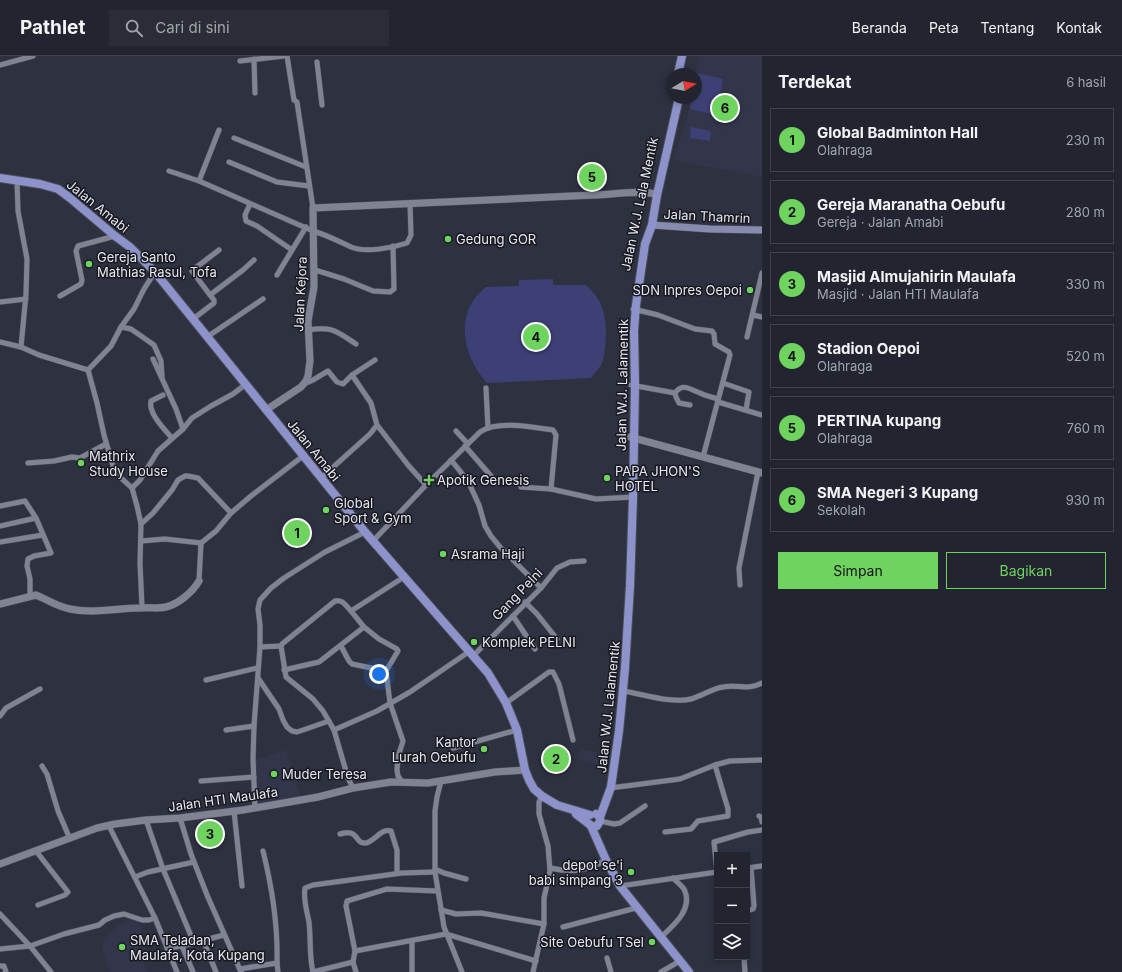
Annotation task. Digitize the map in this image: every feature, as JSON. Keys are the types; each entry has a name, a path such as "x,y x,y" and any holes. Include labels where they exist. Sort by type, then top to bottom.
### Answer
{"main road":[{"path":"679,68 682,56"},
{"path":"685,68 687,56"},
{"name":"Jalan W.J. Lala Mentik","path":"594,820 598,807 609,788 623,675 631,497 634,309 637,266 649,225 673,104"},
{"path":"655,194 678,104"},
{"name":"Jalan Amabi","path":"0,178 45,185 58,189 130,247 155,272 365,532 472,653 494,681 517,730 525,770 534,789 557,805 594,820"},
{"name":"Jalan Thamrin","path":"649,225 710,229 762,230"},
{"name":"Jalan W.J. Lalamentik","path":"609,788 623,691 630,586 631,497"},
{"path":"594,820 601,850 620,886 660,938 689,972"}],"street":[{"path":"0,65 33,56"},
{"path":"240,61 284,56"},
{"path":"287,56 294,100 297,102 313,208 655,194"},
{"path":"254,59 255,93"},
{"path":"317,62 322,105"},
{"path":"199,181 219,130"},
{"path":"234,138 306,167"},
{"path":"229,162 277,182 309,186"},
{"path":"169,171 199,181 313,231 330,236 352,247 363,250 406,243 410,238 410,203"},
{"path":"18,181 18,210 27,259 26,299 21,347"},
{"path":"250,204 245,214 246,221 257,226 292,250"},
{"name":"Jalan Kejora","path":"303,384 309,371 308,321 314,287 315,270 313,208"},
{"path":"277,276 306,227"},
{"path":"60,296 81,284 82,280 76,251 77,248 115,236"},
{"path":"315,270 344,278 373,292 390,292 394,289 393,246"},
{"path":"193,319 214,303 210,295 192,271 219,250"},
{"path":"210,295 254,260"},
{"path":"88,370 111,346 155,272"},
{"path":"747,337 762,274"},
{"path":"0,302 26,299"},
{"path":"207,337 263,299"},
{"path":"634,309 658,315 695,329 712,331 714,334 715,344 729,352 730,355 703,457"},
{"path":"753,315 762,317"},
{"path":"121,327 131,329 154,345 161,361 162,380"},
{"path":"308,330 323,328 331,329 341,333 356,344"},
{"path":"0,342 21,347 39,355 88,370"},
{"path":"153,359 176,409 183,429"},
{"path":"266,410 303,384 314,380 328,370 337,382 341,384 375,360"},
{"path":"88,370 106,444 116,471 132,488 141,524 140,564 142,608"},
{"path":"352,375 371,403 377,425 408,465 426,485"},
{"path":"723,383 749,392 746,410"},
{"path":"132,488 140,480 158,451 183,429 192,418 210,406 233,394 246,384"},
{"path":"633,385 675,393"},
{"path":"675,393 681,387 687,387 701,394 762,415"},
{"path":"486,388 488,428"},
{"path":"675,393 679,403 690,405"},
{"path":"163,395 152,401 151,405 158,420 172,438"},
{"path":"321,478 370,434 377,425"},
{"path":"373,541 466,445 480,432 488,428 520,427 553,430 556,435 551,490"},
{"path":"456,431 497,483"},
{"path":"632,441 703,457 760,473 739,568 740,586"},
{"path":"28,463 54,461 72,457 80,458 106,444"},
{"path":"141,542 166,540 201,543 216,531 232,513 251,496 303,456"},
{"path":"451,460 468,481 491,536 540,588"},
{"path":"141,524 172,490 178,480 185,476 198,478 232,513"},
{"path":"521,487 551,490 596,499 631,497"},
{"path":"0,506 25,501 36,518 51,553 34,556 28,559 27,566 30,579 30,596"},
{"path":"0,526 36,518"},
{"path":"255,808 254,704 258,678 260,647 259,603 262,597 284,578 340,544 365,532"},
{"path":"0,542 43,535"},
{"path":"0,604 36,595 52,604 71,610 100,611 165,608 177,603 195,587 199,581 201,543"},
{"name":"Gang Pelni","path":"334,730 410,692 472,653 513,616 557,568 562,564 584,561"},
{"path":"351,611 404,577"},
{"path":"260,647 281,646 335,601 339,600 342,601 364,627 379,639 397,648 398,651 386,671 390,703 403,741 398,757 397,770 398,776 402,782"},
{"path":"525,602 537,614 557,639"},
{"path":"513,616 535,649"},
{"path":"284,670 319,662 364,627"},
{"path":"281,646 285,676 313,699 324,711 334,730 348,778 353,788"},
{"path":"341,646 352,664 386,671"},
{"path":"206,680 258,668"},
{"path":"506,704 549,672 553,672 559,684 573,740"},
{"path":"258,678 270,698 279,709 283,720 292,731 297,732 329,721"},
{"path":"623,691 674,701 701,696 709,691 722,687 753,687 762,683"},
{"path":"0,716 6,708 40,689"},
{"path":"226,730 254,726"},
{"path":"453,748 517,730"},
{"path":"609,788 680,779 715,764 730,761 762,760"},
{"path":"665,832 691,829 698,821 728,816 728,809 715,764"},
{"path":"42,766 47,774 58,811 70,839"},
{"name":"Jalan HTI Maulafa","path":"0,864 97,828 146,820 180,818 255,808 318,797 353,788 391,782 428,783 495,772 525,770"},
{"path":"201,781 254,777"},
{"path":"442,781 437,797 435,811 435,870 437,891 446,934 462,972"},
{"path":"533,972 544,924 544,898 550,868 546,837 539,814 539,802 542,796"},
{"path":"594,820 616,824 620,823 645,806"},
{"path":"234,811 242,886"},
{"path":"180,818 194,862 224,935 241,970 277,963"},
{"path":"146,820 163,869 194,943"},
{"path":"109,826 155,918 177,972"},
{"path":"340,834 353,834 360,842 364,843 383,832 388,830 391,831 397,850 397,873"},
{"path":"714,852 714,842 748,832 762,830"},
{"path":"36,851 68,892 67,894 38,905"},
{"path":"263,851 269,878 276,928 278,972"},
{"path":"550,868 571,872 585,869 606,860"},
{"path":"135,877 194,862"},
{"path":"750,868 762,866"},
{"path":"353,962 313,972 310,954 305,888 313,885 397,873 435,870 466,879"},
{"path":"620,886 714,872"},
{"path":"750,876 754,906 753,909 750,910"},
{"path":"660,938 678,921 685,906 686,898 684,891 673,878"},
{"path":"356,972 353,962 355,951 346,906 347,901 387,889 437,891"},
{"path":"563,927 636,908"},
{"path":"441,910 456,914 481,913 544,924"},
{"path":"0,914 30,946 51,972"},
{"path":"0,949 30,946 64,934 99,925 105,920 114,916 124,914 142,920 155,918"},
{"path":"355,951 446,934 536,961"},
{"path":"167,948 182,946 224,935"},
{"path":"203,940 216,972"},
{"path":"412,941 412,972"},
{"path":"182,946 193,972"},
{"path":"607,958 611,972"},
{"path":"744,960 745,972"},
{"path":"661,972 680,961"},
{"path":"0,966 4,966 6,972"}],"shaded area":[{"path":"699,56 762,56 762,177 673,160 687,118 690,104 702,104 702,68 696,68"},
{"path":"702,74 723,79 716,115 690,109 691,104 702,104"},
{"path":"691,127 711,131 710,141 690,138"},
{"path":"553,279 553,285 586,285 598,299 603,311 606,326 605,350 601,365 591,378 487,383 474,364 469,354 466,342 466,320 469,309 475,298 486,287 519,286 519,280"},
{"path":"581,749 604,754 602,765 578,760"},
{"name":"Muder Teresa","path":"286,750 301,799 260,806 256,798 256,760"},
{"name":"SMA Teladan, Maulafa, Kota Kupang","path":"128,919 137,921 141,926 143,961 147,972 111,972 109,969 103,952 103,942 117,927"}],"place":[{"name":"SMA Negeri 3 Kupang","path":"725,108"},
{"name":"PERTINA kupang","path":"592,177"},
{"name":"Gedung GOR","path":"448,239"},
{"name":"Gereja Santo Mathias Rasul, Tofa","path":"89,264"},
{"name":"SDN Inpres Oepoi","path":"750,290"},
{"name":"Stadion Oepoi","path":"536,337"},
{"name":"Mathrix Study House","path":"81,463"},
{"name":"PAPA JHON'S HOTEL","path":"607,478"},
{"name":"Apotik Genesis","path":"429,480"},
{"name":"Global Sport & Gym","path":"326,510"},
{"name":"Global Badminton Hall","path":"297,533"},
{"name":"Asrama Haji","path":"443,554"},
{"name":"Komplek PELNI","path":"474,642"},
{"name":"Kantor Lurah Oebufu","path":"484,749"},
{"name":"Gereja Maranatha Oebufu","path":"556,759"},
{"name":"Muder Teresa","path":"274,774"},
{"name":"Masjid Almujahirin Maulafa","path":"210,834"},
{"name":"depot se'i babi simpang 3","path":"631,872"},
{"name":"Site Oebufu TSel","path":"652,942"},
{"name":"SMA Teladan, Maulafa, Kota Kupang","path":"122,947"}]}
